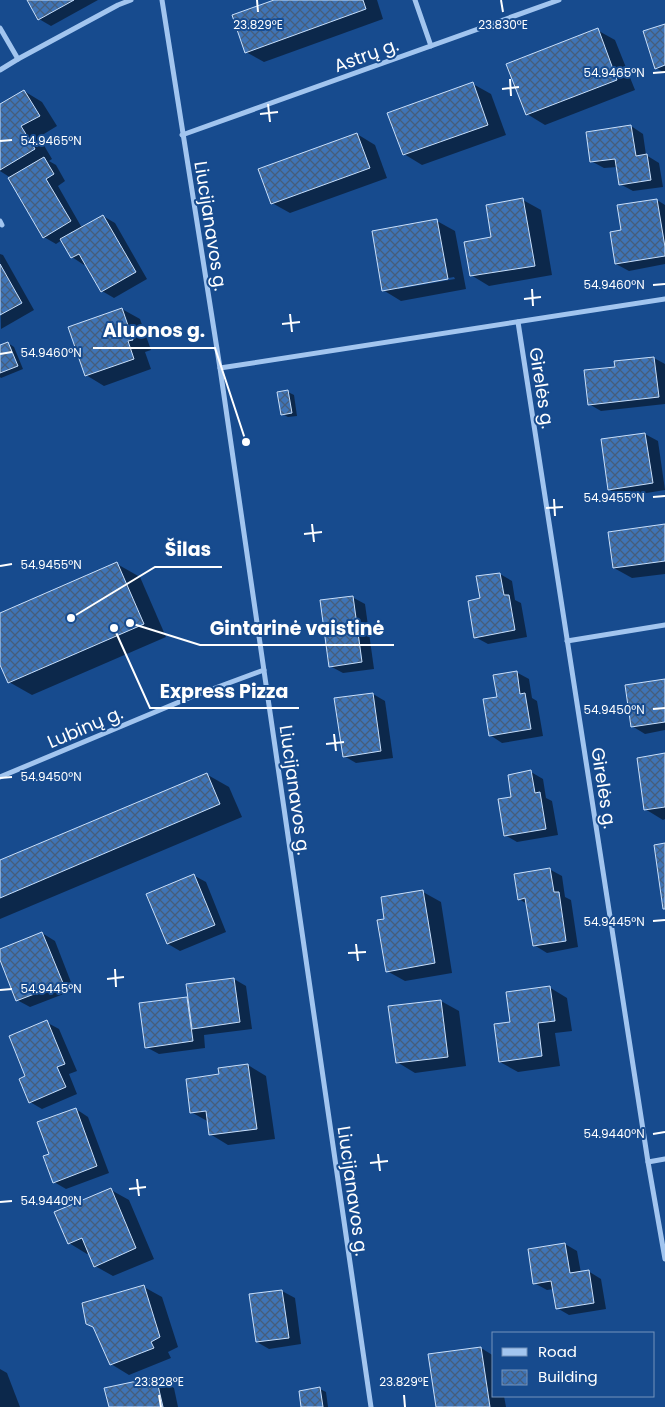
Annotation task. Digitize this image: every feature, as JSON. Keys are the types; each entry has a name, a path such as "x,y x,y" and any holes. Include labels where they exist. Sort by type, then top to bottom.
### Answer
{"street":[{"path":"0,70 118,5 131,0"},
{"name":"Liucijanavos g.","path":"162,0 220,368 371,1407"},
{"path":"415,0 431,46"},
{"name":"Astrų g.","path":"182,135 559,0"},
{"path":"0,28 18,59"},
{"path":"220,368 665,299"},
{"name":"Girelės g.","path":"518,322 648,1162 665,1259"},
{"path":"567,642 665,625"},
{"name":"Lubinų g.","path":"0,777 191,697 264,670"},
{"path":"648,1162 665,1159"}],"building":[{"path":"27,0 74,0 38,20"},
{"path":"274,0 363,0 366,9 245,53 232,15"},
{"path":"665,24 665,65 655,69 643,31"},
{"path":"598,28 617,80 526,115 506,64"},
{"path":"473,82 488,125 403,155 387,113"},
{"path":"24,90 40,116 21,126 35,149 0,170 0,104"},
{"path":"631,125 636,156 647,154 651,180 619,185 615,159 590,162 586,132"},
{"path":"357,133 370,168 271,204 258,169"},
{"path":"44,157 54,174 46,179 71,221 43,238 8,178"},
{"path":"523,198 535,266 470,276 464,242 491,237 486,205"},
{"path":"657,199 665,256 615,264 610,232 621,230 617,205"},
{"path":"103,215 136,272 101,292 79,254 71,258 60,239"},
{"path":"437,219 448,279 382,291 372,231"},
{"path":"0,264 22,303 0,315"},
{"path":"122,308 133,340 128,341 134,359 85,376 68,327"},
{"path":"8,342 18,366 0,373 0,345"},
{"path":"654,357 659,397 588,405 584,370 615,367 614,361"},
{"path":"288,390 292,413 281,415 277,392"},
{"path":"645,433 653,483 608,490 601,439"},
{"path":"665,524 665,561 613,568 608,532"},
{"path":"117,562 144,624 8,683 0,665 0,613"},
{"path":"500,573 504,595 509,595 515,630 474,638 468,601 480,598 476,576"},
{"path":"353,596 362,662 329,667 320,600"},
{"path":"517,671 520,694 525,693 531,729 489,736 483,699 497,697 493,675"},
{"path":"665,679 665,722 631,727 625,685"},
{"path":"373,693 381,751 343,757 334,698"},
{"path":"665,753 665,807 644,810 637,758"},
{"path":"531,770 535,793 540,792 546,829 504,836 498,799 511,797 508,775"},
{"path":"207,773 220,804 0,898 0,860"},
{"path":"665,843 665,909 663,909 654,845"},
{"path":"550,868 554,892 559,892 566,941 533,946 525,898 518,900 514,874"},
{"path":"194,874 215,925 167,944 146,894"},
{"path":"423,890 435,963 386,972 377,920 384,919 381,897"},
{"path":"42,932 63,983 16,1001 0,960 0,949"},
{"path":"234,978 240,1022 192,1029 186,984"},
{"path":"550,986 555,1021 538,1023 542,1056 499,1062 494,1024 510,1022 506,992"},
{"path":"187,997 193,1041 145,1048 139,1003"},
{"path":"441,1000 448,1057 396,1063 388,1006"},
{"path":"47,1020 65,1064 57,1067 66,1087 29,1103 19,1079 25,1076 9,1036"},
{"path":"248,1064 257,1129 209,1135 206,1111 190,1113 186,1079 219,1074 218,1068"},
{"path":"76,1108 97,1166 53,1183 43,1156 49,1154 37,1122"},
{"path":"111,1188 136,1248 94,1267 82,1238 68,1244 54,1212"},
{"path":"565,1243 570,1273 589,1270 594,1303 556,1309 551,1281 533,1284 528,1249"},
{"path":"144,1285 160,1337 151,1342 154,1348 110,1365 93,1327 86,1324 82,1303"},
{"path":"282,1290 289,1338 256,1342 249,1294"},
{"path":"481,1347 490,1407 436,1407 428,1354"},
{"path":"156,1377 163,1407 109,1407 104,1388"},
{"path":"320,1387 323,1407 301,1407 299,1391"}],"place":[{"name":"Aluonos g.","path":"246,442"},
{"name":"Šilas","path":"71,618"},
{"name":"Gintarinė vaistinė","path":"130,623"},
{"name":"Express Pizza","path":"114,628"}]}
